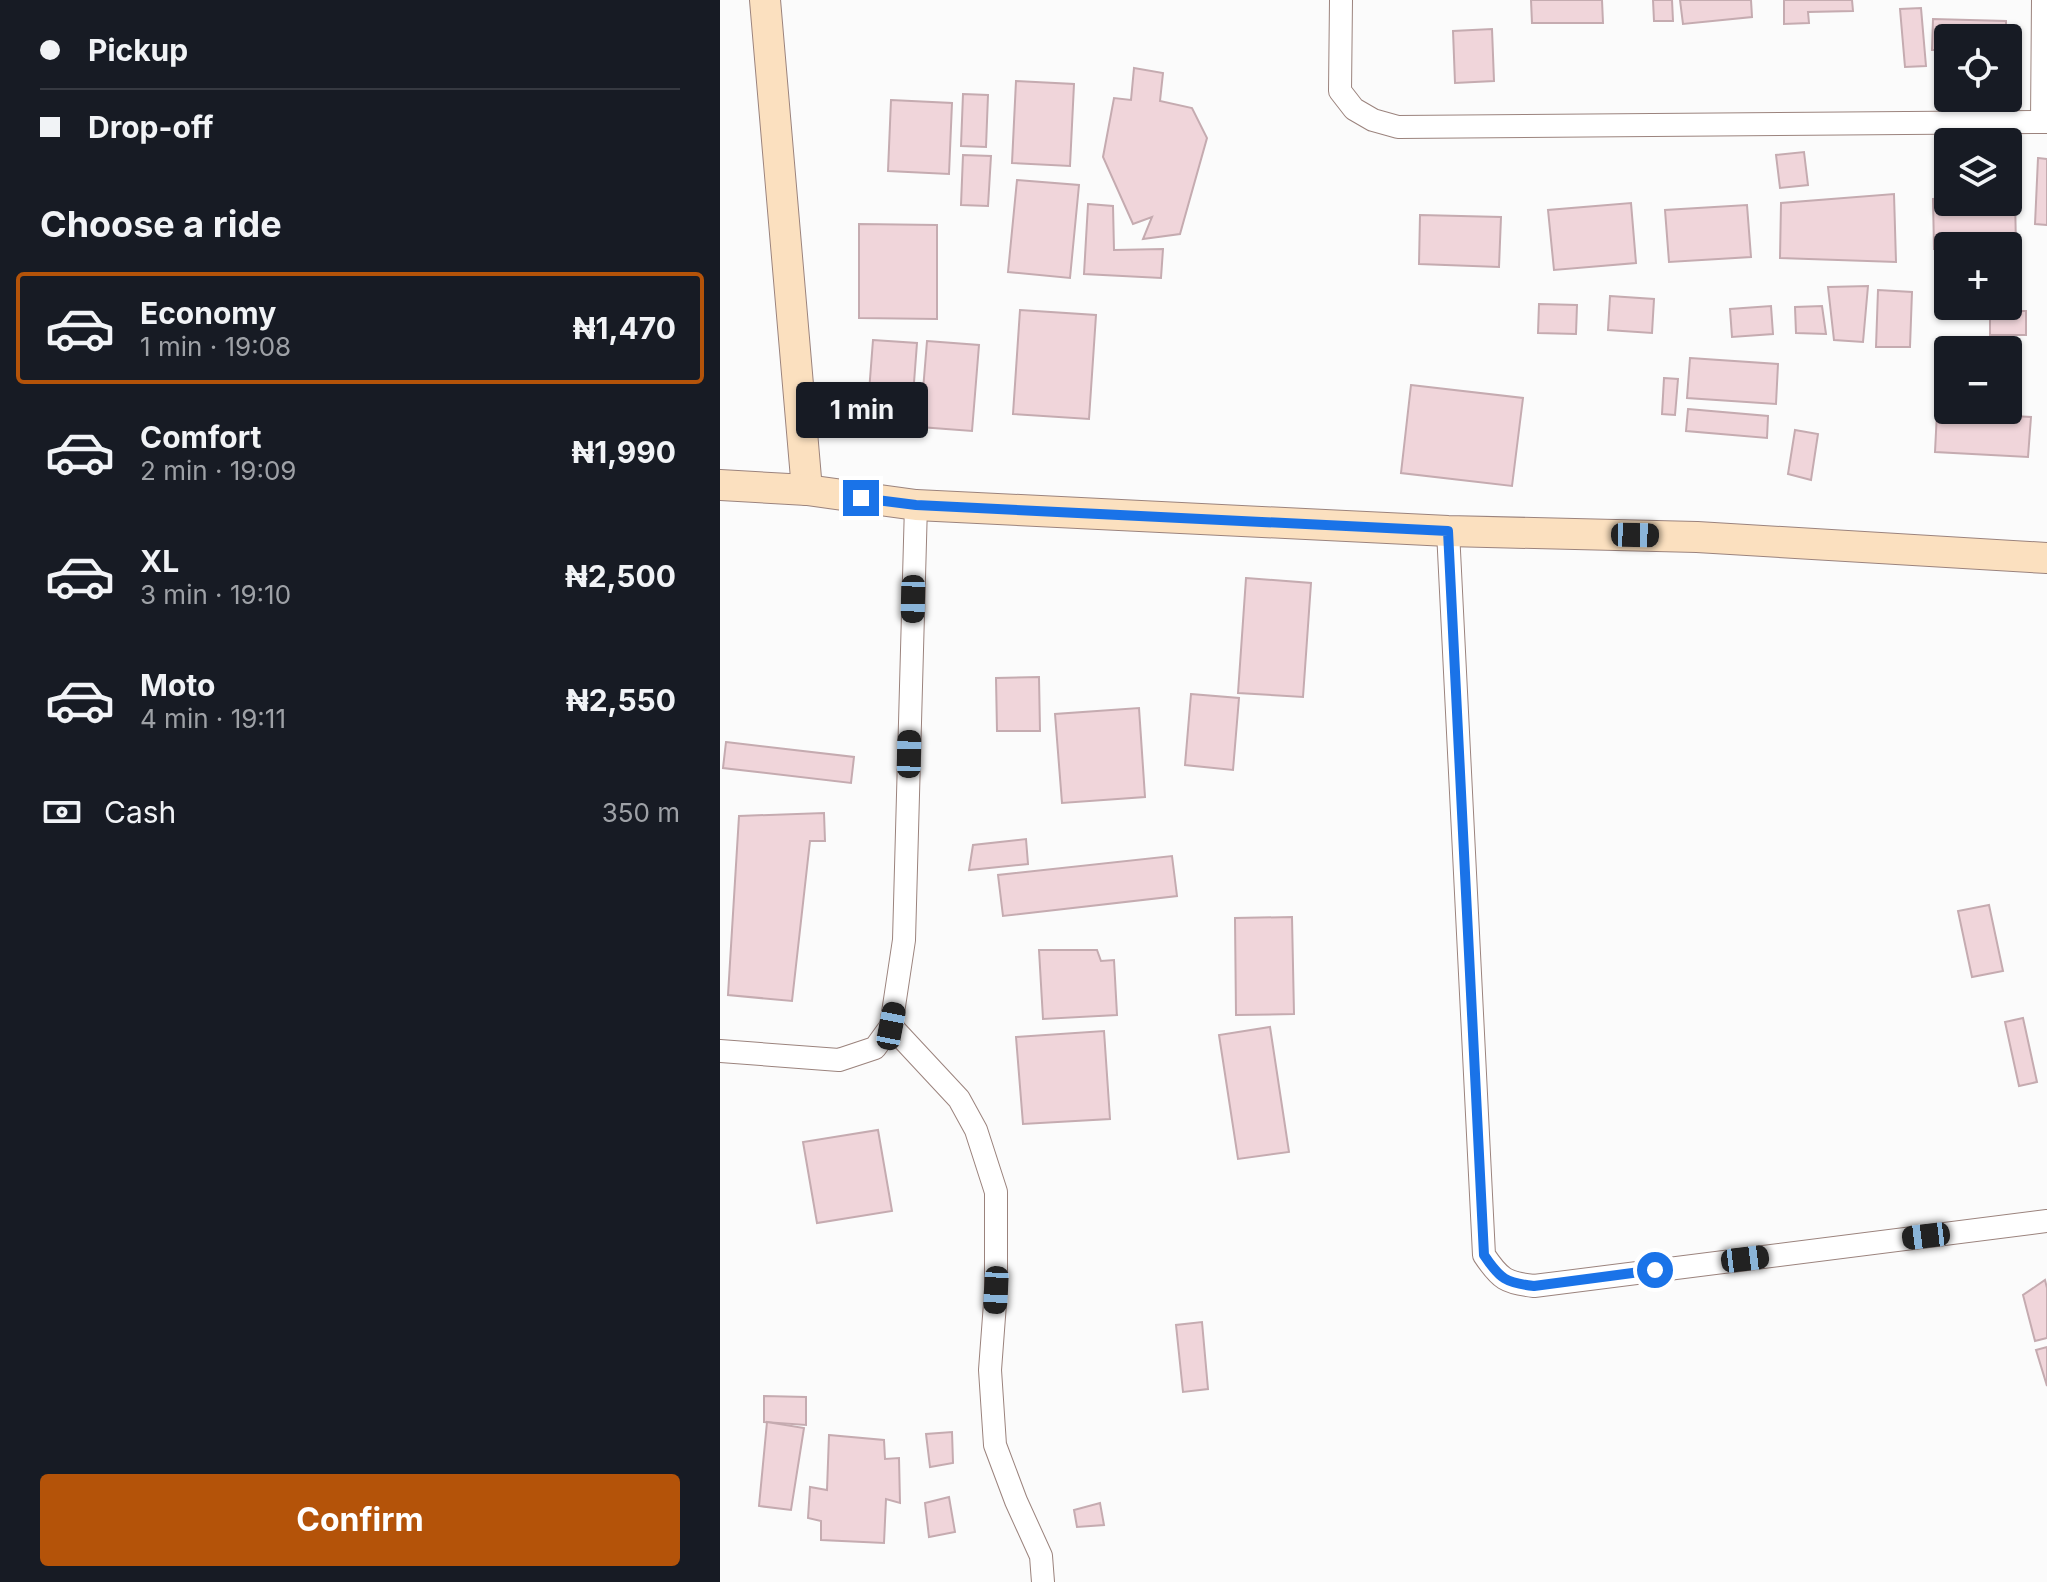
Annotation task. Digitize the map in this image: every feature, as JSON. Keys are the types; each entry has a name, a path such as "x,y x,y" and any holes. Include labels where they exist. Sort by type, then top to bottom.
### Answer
{"street":[{"path":"765,0 807,490"},
{"path":"1341,0 1340,91 1354,109 1373,120 1398,127 2044,122 2043,0"},
{"path":"720,485 807,490 916,505 1448,531 1697,537 2047,558"},
{"path":"720,1051 839,1060 875,1048 891,1026 904,940 916,505"},
{"path":"1448,531 1484,1255 1496,1273 1515,1284 1534,1286 2047,1221"},
{"path":"891,1026 959,1099 976,1130 996,1192 996,1290 990,1370 995,1445 1041,1556 1043,1582"}],"building":[{"path":"1531,0 1602,0 1603,23 1532,23"},
{"path":"1653,0 1672,0 1673,21 1654,21"},
{"path":"1680,0 1751,0 1752,17 1683,24"},
{"path":"1784,0 1852,0 1853,11 1808,12 1809,23 1784,24"},
{"path":"1921,8 1926,66 1905,67 1900,9"},
{"path":"1933,19 2006,21 2006,24 1934,24 1932,50"},
{"path":"1492,29 1494,81 1455,83 1453,31"},
{"path":"1134,68 1163,73 1160,101 1192,108 1207,138 1180,234 1143,239 1152,217 1133,224 1103,157 1114,98 1131,100"},
{"path":"1016,81 1074,84 1070,166 1012,163"},
{"path":"963,94 988,95 986,147 961,146"},
{"path":"891,100 952,103 949,174 888,171"},
{"path":"1804,152 1808,185 1780,188 1776,155"},
{"path":"963,155 991,156 988,206 961,205"},
{"path":"2038,158 2047,159 2047,225 2035,224"},
{"path":"1017,180 1079,185 1070,278 1008,272"},
{"path":"1894,194 1896,262 1780,258 1781,203"},
{"path":"1933,199 1934,216 2015,216 2016,232 1934,232 1934,249"},
{"path":"1631,203 1636,263 1554,270 1548,210"},
{"path":"1088,204 1113,206 1114,250 1163,249 1161,278 1084,274"},
{"path":"1747,205 1751,257 1669,262 1665,210"},
{"path":"1420,215 1501,217 1499,267 1419,264"},
{"path":"859,224 937,225 937,319 859,318"},
{"path":"1868,286 1863,342 1834,340 1828,287"},
{"path":"1878,290 1912,292 1910,347 1876,347"},
{"path":"1610,296 1654,299 1652,333 1608,330"},
{"path":"1539,304 1577,305 1576,334 1538,333"},
{"path":"1771,306 1773,334 1732,337 1730,309"},
{"path":"1822,306 1826,334 1796,333 1795,307"},
{"path":"1020,310 1096,315 1089,419 1013,414"},
{"path":"2022,311 2026,311 2026,335 1990,335 1990,320 2022,320"},
{"path":"873,340 917,343 913,396 869,392"},
{"path":"927,341 979,345 972,431 920,427"},
{"path":"1690,358 1778,364 1776,404 1687,398"},
{"path":"1664,378 1678,379 1675,415 1662,414"},
{"path":"1411,385 1523,398 1512,486 1401,473"},
{"path":"1688,409 1768,416 1767,438 1686,431"},
{"path":"2022,417 2031,417 2028,457 1935,452 1936,424 2022,424"},
{"path":"1795,430 1818,434 1811,480 1788,474"},
{"path":"1246,578 1311,583 1303,697 1238,693"},
{"path":"1039,677 1040,731 997,731 996,678"},
{"path":"1191,694 1239,698 1233,770 1185,765"},
{"path":"1139,708 1145,797 1062,803 1055,714"},
{"path":"726,742 854,757 851,783 723,768"},
{"path":"824,813 825,841 810,841 792,1001 728,995 739,816"},
{"path":"1026,839 1028,864 969,870 973,845"},
{"path":"1172,856 1177,896 1003,916 998,875"},
{"path":"1989,905 2003,971 1972,977 1958,911"},
{"path":"1292,917 1294,1014 1236,1015 1235,918"},
{"path":"1039,950 1097,950 1101,961 1114,960 1117,1015 1043,1019"},
{"path":"2023,1018 2037,1082 2019,1086 2005,1022"},
{"path":"1270,1027 1289,1152 1238,1159 1219,1035"},
{"path":"1104,1031 1110,1119 1023,1124 1016,1037"},
{"path":"878,1130 892,1211 817,1223 803,1142"},
{"path":"2045,1280 2047,1338 2035,1341 2023,1295"},
{"path":"1202,1322 1208,1389 1183,1392 1176,1325"},
{"path":"2047,1347 2047,1386 2036,1350"},
{"path":"764,1396 806,1397 806,1425 764,1422"},
{"path":"767,1422 804,1428 791,1510 759,1506"},
{"path":"952,1432 953,1463 930,1467 926,1434"},
{"path":"829,1435 884,1440 885,1459 899,1458 900,1503 886,1499 884,1543 821,1540 821,1521 808,1518 810,1487 827,1490"},
{"path":"949,1497 955,1532 929,1537 925,1503"},
{"path":"1100,1503 1104,1525 1077,1527 1074,1510"}],"route":[{"path":"861,498 916,505 1448,531 1484,1255 1496,1273 1515,1284 1534,1286 1655,1270"}]}
